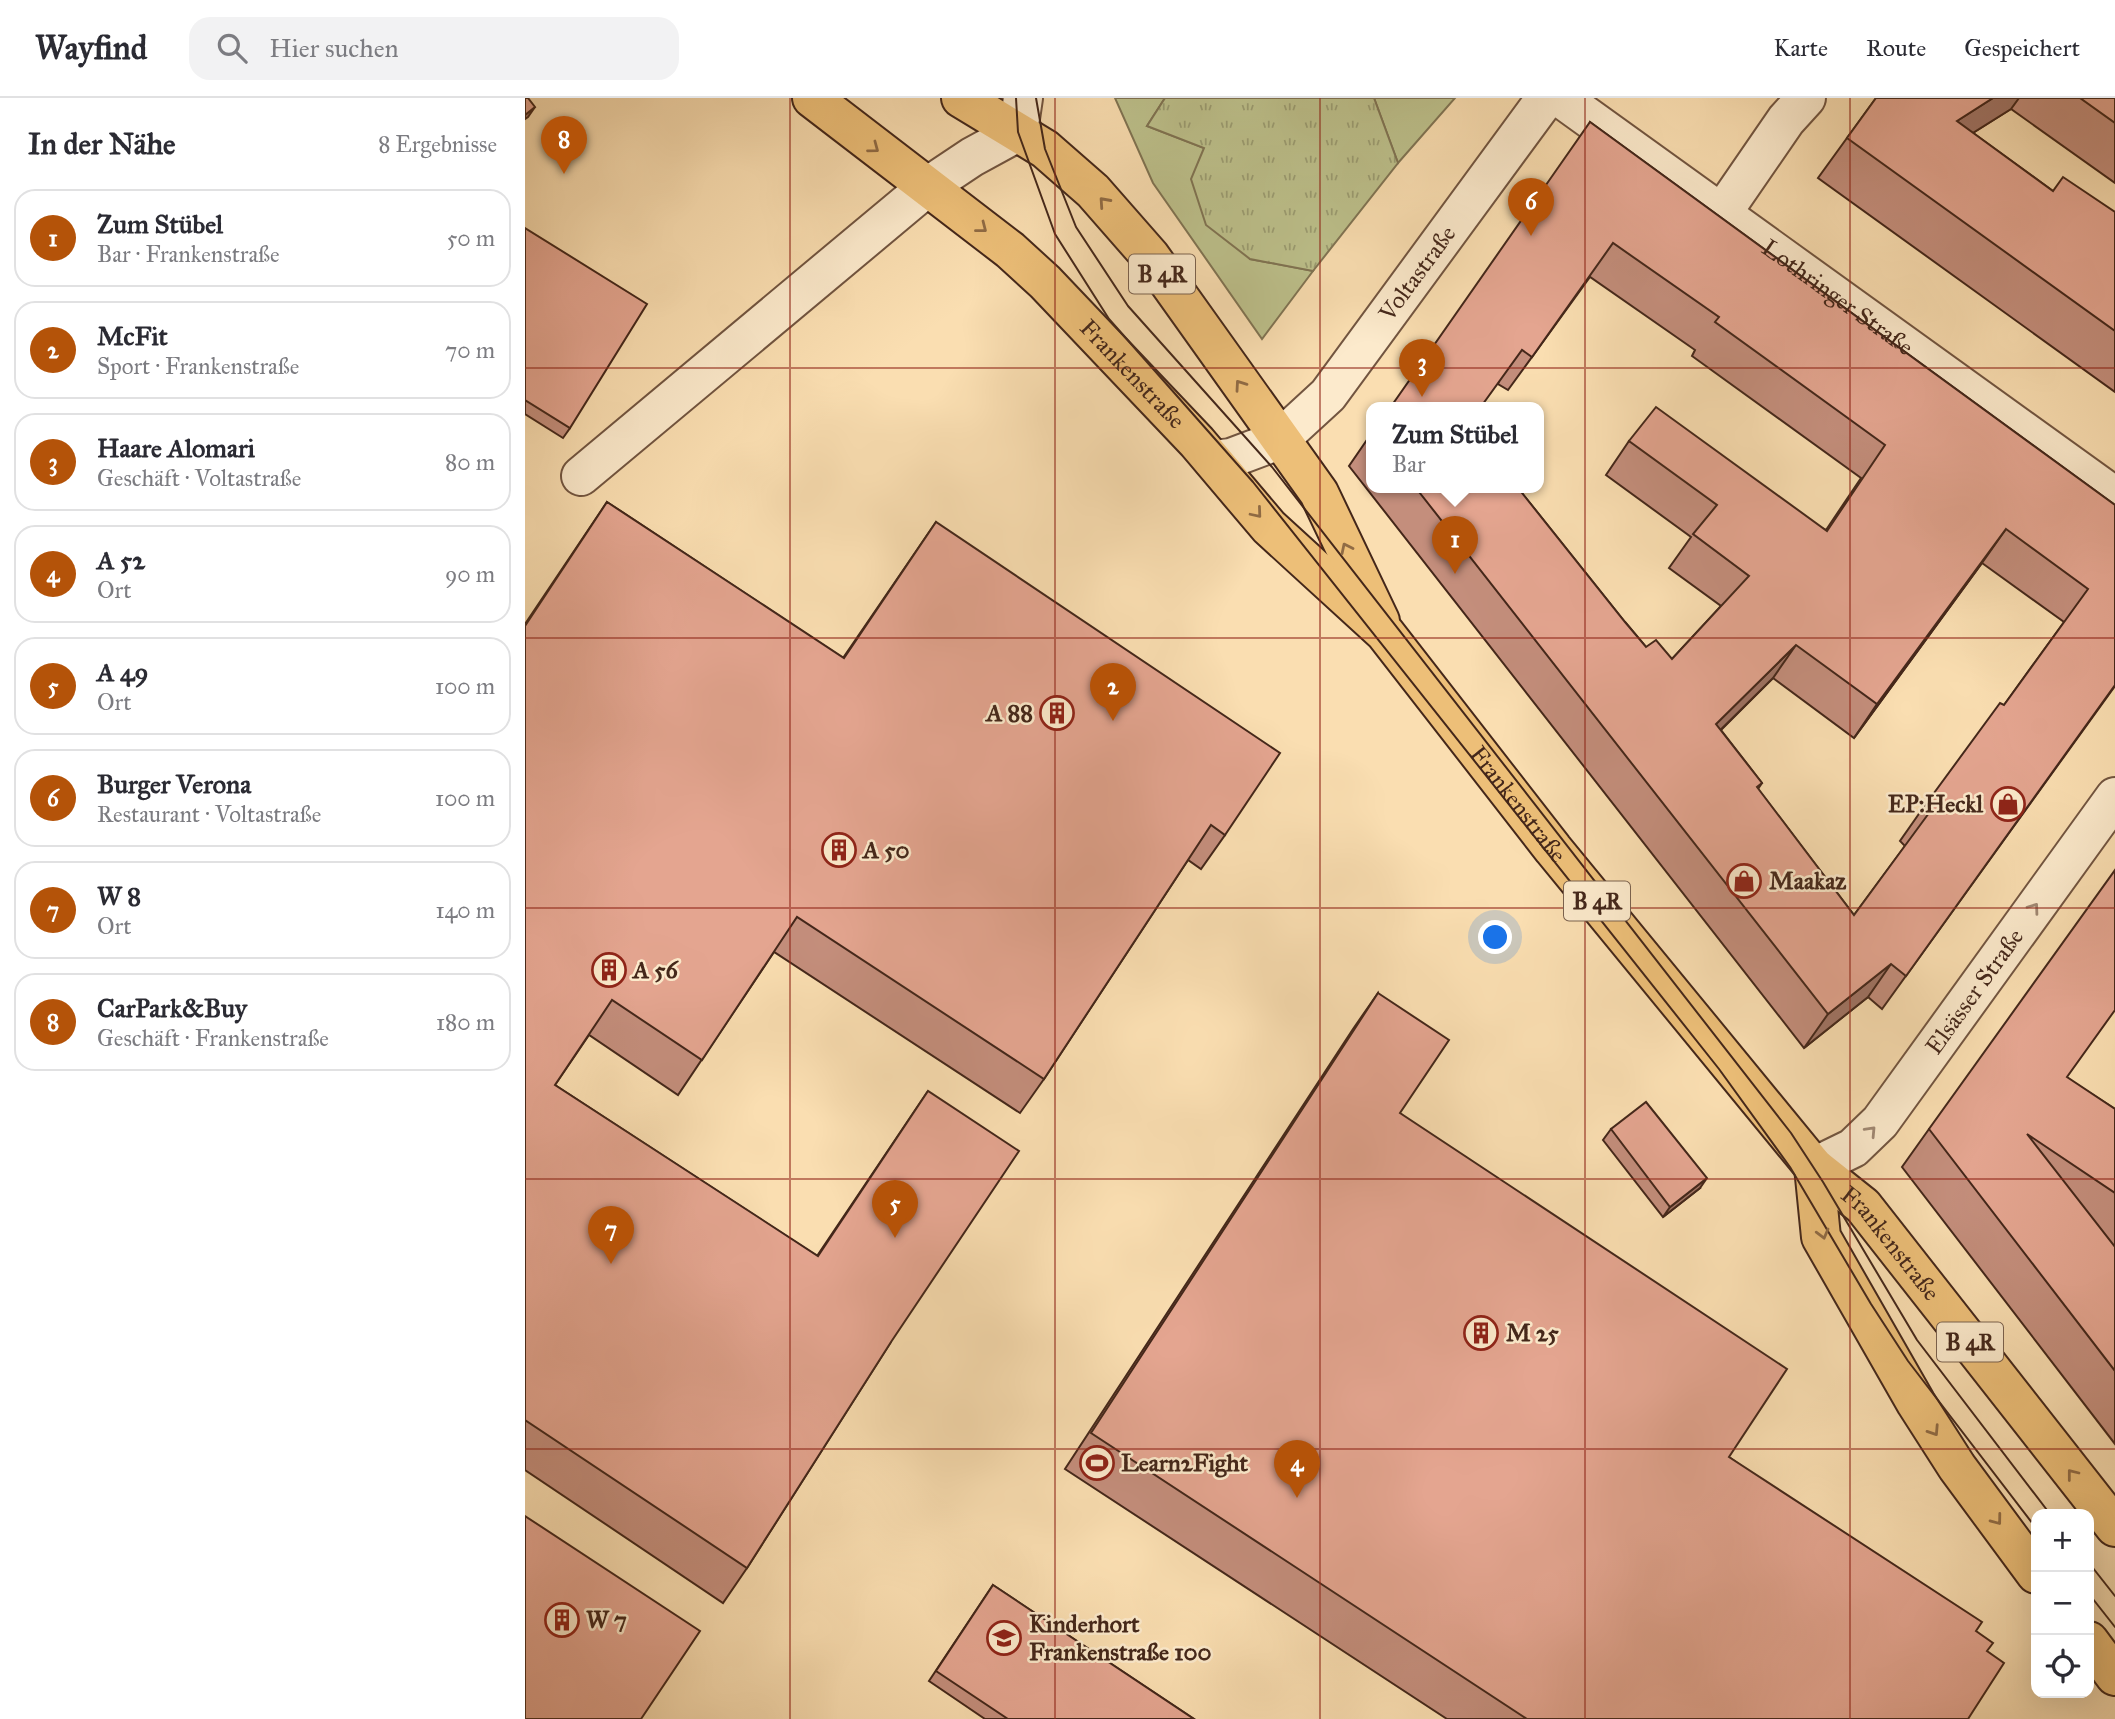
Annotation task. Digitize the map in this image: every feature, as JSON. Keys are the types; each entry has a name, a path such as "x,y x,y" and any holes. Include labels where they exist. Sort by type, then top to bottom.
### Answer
{"main road":[{"name":"Frankenstraße","path":"812,98 1010,250 1045,282 1213,460 1269,527 1385,632 1553,849 1814,1167 1863,1206 2115,1527"},
{"name":"Frankenstraße","path":"961,98 1021,115 1045,149 1093,191 1130,232 1319,493 1385,632"},
{"name":"Frankenstraße","path":"1814,1167 1821,1237 1916,1404 1957,1467 2035,1572"},
{"path":"2094,1649 2115,1676"}],"street":[{"name":"Voltastraße","path":"1279,440 1328,395 1546,98"},
{"name":"Lothringer Straße","path":"1561,98 2115,497"},
{"path":"1721,213 1786,120 1806,98"},
{"path":"581,476 927,187 972,157 1021,115"},
{"path":"1213,460 1231,458 1279,440"},
{"name":"Elsässer Straße","path":"1814,1167 1853,1148 1879,1122 2115,797"}],"green space":[{"path":"1115,98 1165,98 1147,126 1204,148 1250,259 1313,271 1262,339 1153,183"},
{"path":"1165,98 1374,98 1398,163 1313,271 1250,259 1206,225 1191,179 1204,148 1147,126"},
{"path":"1374,98 1455,98 1398,163"}],"building":[{"path":"525,98 535,107 525,115"},
{"path":"1876,98 1993,98 1957,121 2053,191 2063,177 2115,212 2115,331 1847,138"},
{"path":"2080,98 2115,98 2115,123"},
{"path":"1590,122 2115,505 2115,685 1906,976 1891,964 1828,1014 1420,493 1522,493 1646,647 1656,640 1672,659 1749,576 1693,534 1717,505 1629,441 1656,407 1827,531 1885,445 1715,322 1719,317 1613,243 1532,357 1522,350 1484,402 1394,402","holes":["2006,529 2088,589 2004,705 2000,703 1923,808 1929,813 1854,915 1757,787 1762,783 1716,724 1796,645 1877,704"]},
{"path":"525,228 647,304 570,428 525,400"},
{"path":"607,502 844,658 936,522 1280,753 1225,835 1211,825 1044,1079 797,917 702,1060 612,1000 555,1085 818,1256 928,1091 1019,1151 891,1342 747,1568 525,1420 525,626"},
{"path":"2115,870 2115,1010 2067,1077 2115,1109 2115,1193 2027,1134 2115,1247 2115,1371 1929,1129"},
{"path":"1378,993 1449,1040 1400,1113 1787,1369 1729,1457 1982,1622 1976,1631 1993,1643 1987,1651 2004,1663 1968,1719 1527,1719 1091,1433"},
{"path":"1646,1102 1707,1178 1670,1207 1611,1129"},
{"name":"W 7","path":"525,1516 700,1631 641,1719 525,1719"},
{"name":"Kinderhort Frankenstraße 100","path":"993,1585 1194,1719 1008,1719 936,1671"}],"tram line":[{"path":"1016,98 1018,132 1055,234 1109,319 1253,482 1719,1069 1790,1167 1908,1361 2031,1521"},
{"path":"1036,98 1045,149 1076,227 1128,306 1272,467 1791,1133 1917,1340 2046,1509"},
{"path":"2094,1569 2115,1596"},
{"path":"2094,1600 2115,1627"}],"place":[{"name":"CarPark&Buy","path":"564,174"},
{"name":"Burger Verona","path":"1531,236"},
{"name":"Haare Alomari","path":"1422,397"},
{"name":"Zum Stübel","path":"1455,574"},
{"name":"A 88","path":"1057,713"},
{"name":"McFit","path":"1113,721"},
{"name":"EP:Heckl","path":"2008,804"},
{"name":"A 50","path":"839,850"},
{"name":"Maakaz","path":"1744,881"},
{"name":"A 56","path":"609,970"},
{"name":"A 49","path":"895,1238"},
{"name":"W 8","path":"611,1264"},
{"name":"M 25","path":"1481,1333"},
{"name":"Learn2Fight","path":"1097,1463"},
{"name":"A 52","path":"1297,1498"},
{"name":"W 7","path":"562,1620"},
{"name":"Kinderhort Frankenstraße 100","path":"1004,1638"}]}
